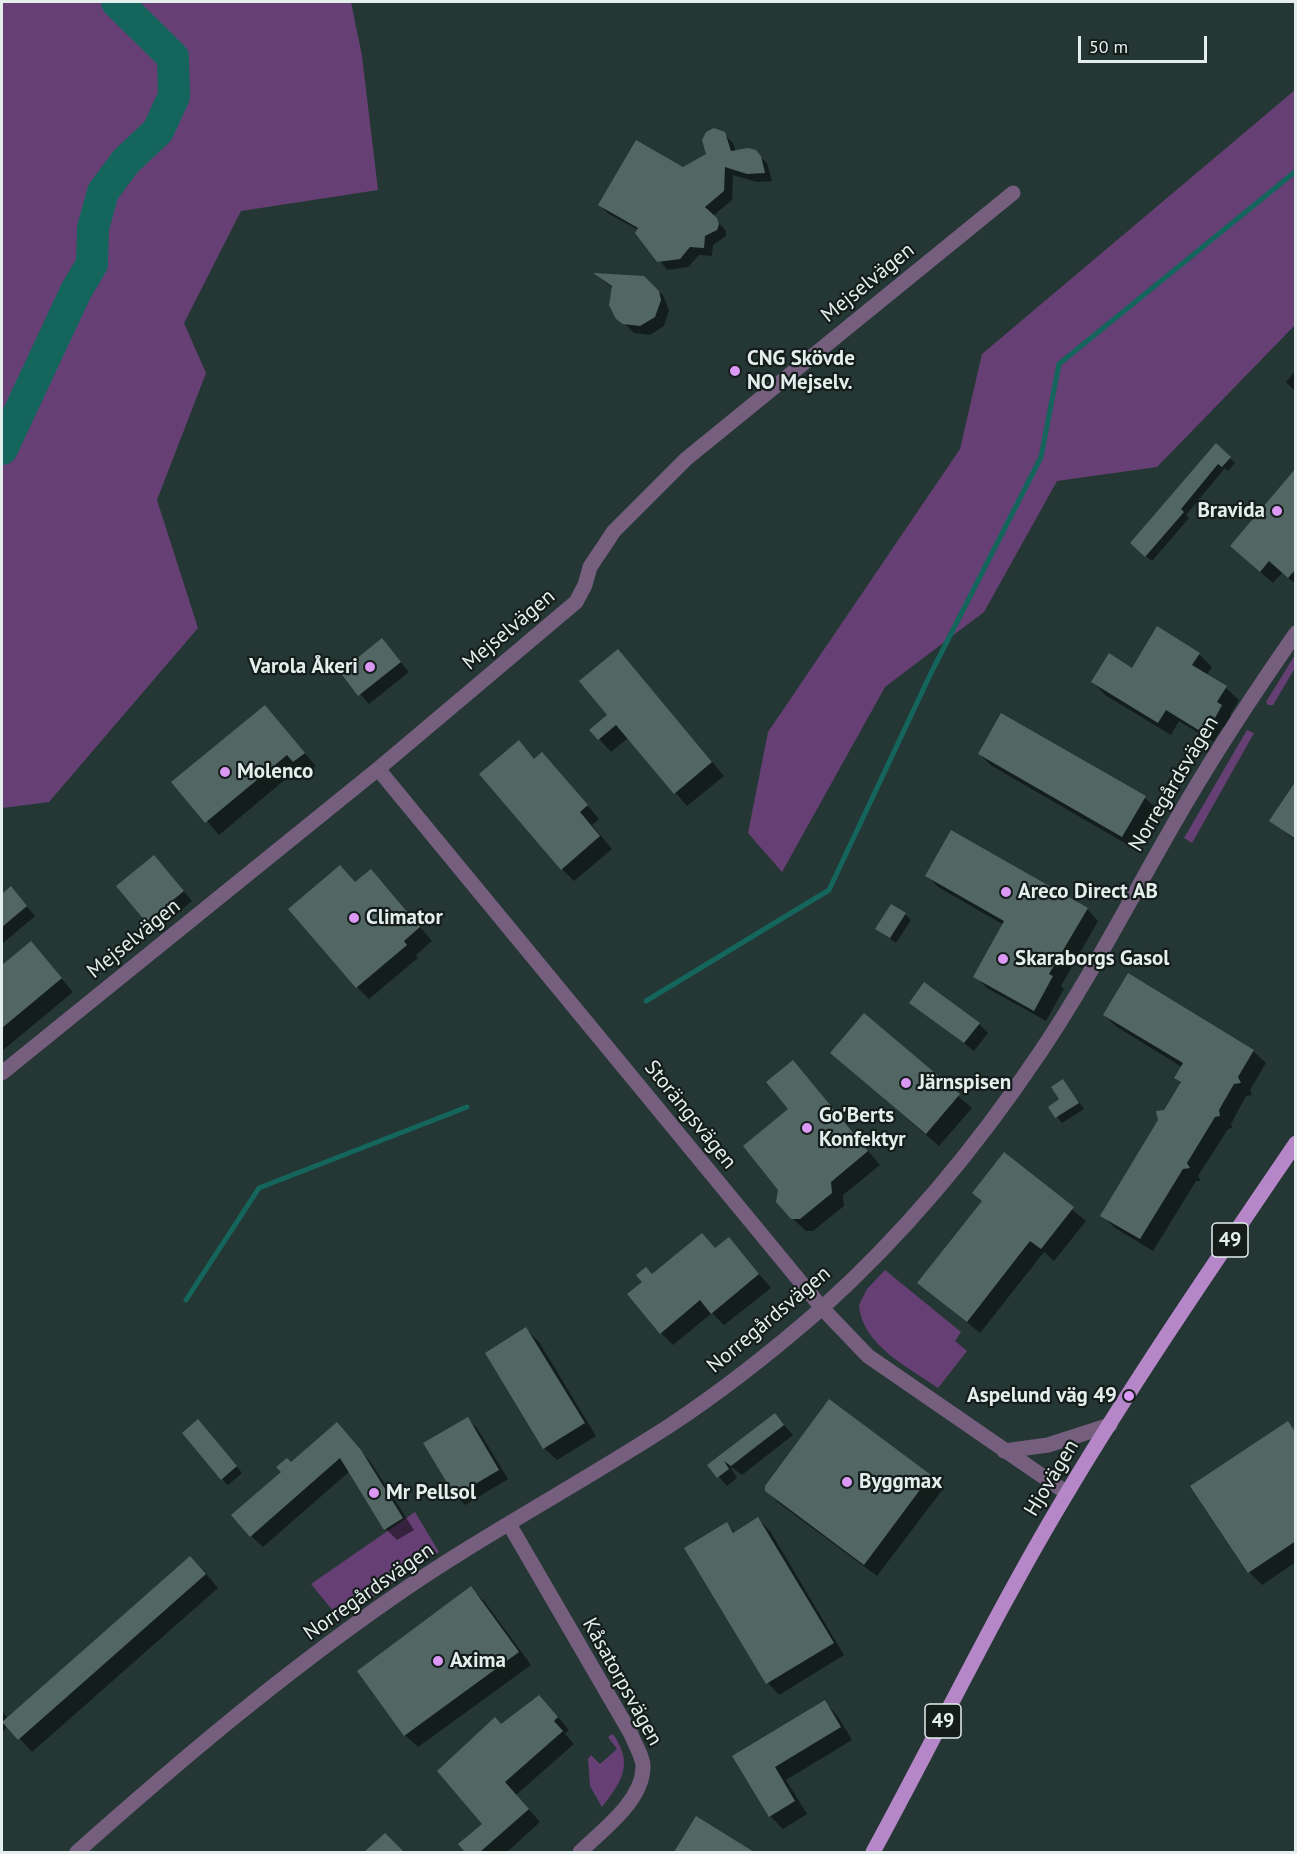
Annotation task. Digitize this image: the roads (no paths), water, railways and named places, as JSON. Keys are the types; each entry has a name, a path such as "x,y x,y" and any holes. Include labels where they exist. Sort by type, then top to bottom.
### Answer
{"main road":[{"name":"Hjovägen","path":"873,1852 1003,1605 1067,1493 1165,1338 1296,1143"}],"street":[{"name":"Mejselvägen","path":"2,1073 378,770 576,602 585,585 590,567 614,531 686,459 1013,193"},
{"name":"Norregårdsvägen","path":"77,1852 180,1763 306,1661 393,1597 671,1424 749,1367 822,1308 875,1256 929,1198 1019,1083 1083,983 1193,792 1296,633"},
{"name":"Storängsvägen","path":"378,770 822,1308 868,1356 1067,1493"},
{"path":"1004,1451 1048,1445 1110,1425"},
{"name":"Kåsatorpsvägen","path":"509,1524 631,1734 644,1767 632,1799 580,1852"}],"waterway":[{"path":"2,449 76,291 92,264 93,228 103,192 126,161 158,131 174,96 173,57 117,2"},
{"path":"646,1001 829,890 931,673 1041,457 1059,364 1296,171"},
{"path":"186,1300 259,1188 467,1107"}],"place":[{"name":"CNG Skövde NO Mejselv.","path":"735,371"},
{"name":"Bravida","path":"1277,511"},
{"name":"Varola Åkeri","path":"370,667"},
{"name":"Molenco","path":"225,772"},
{"name":"Areco Direct AB","path":"1006,892"},
{"name":"Climator","path":"354,918"},
{"name":"Skaraborgs Gasol","path":"1003,959"},
{"name":"Järnspisen","path":"906,1083"},
{"name":"Go'Berts Konfektyr","path":"807,1128"},
{"name":"Aspelund väg 49","path":"1129,1396"},
{"name":"Byggmax","path":"847,1482"},
{"name":"Mr Pellsol","path":"374,1493"},
{"name":"Axima","path":"438,1661"}]}
